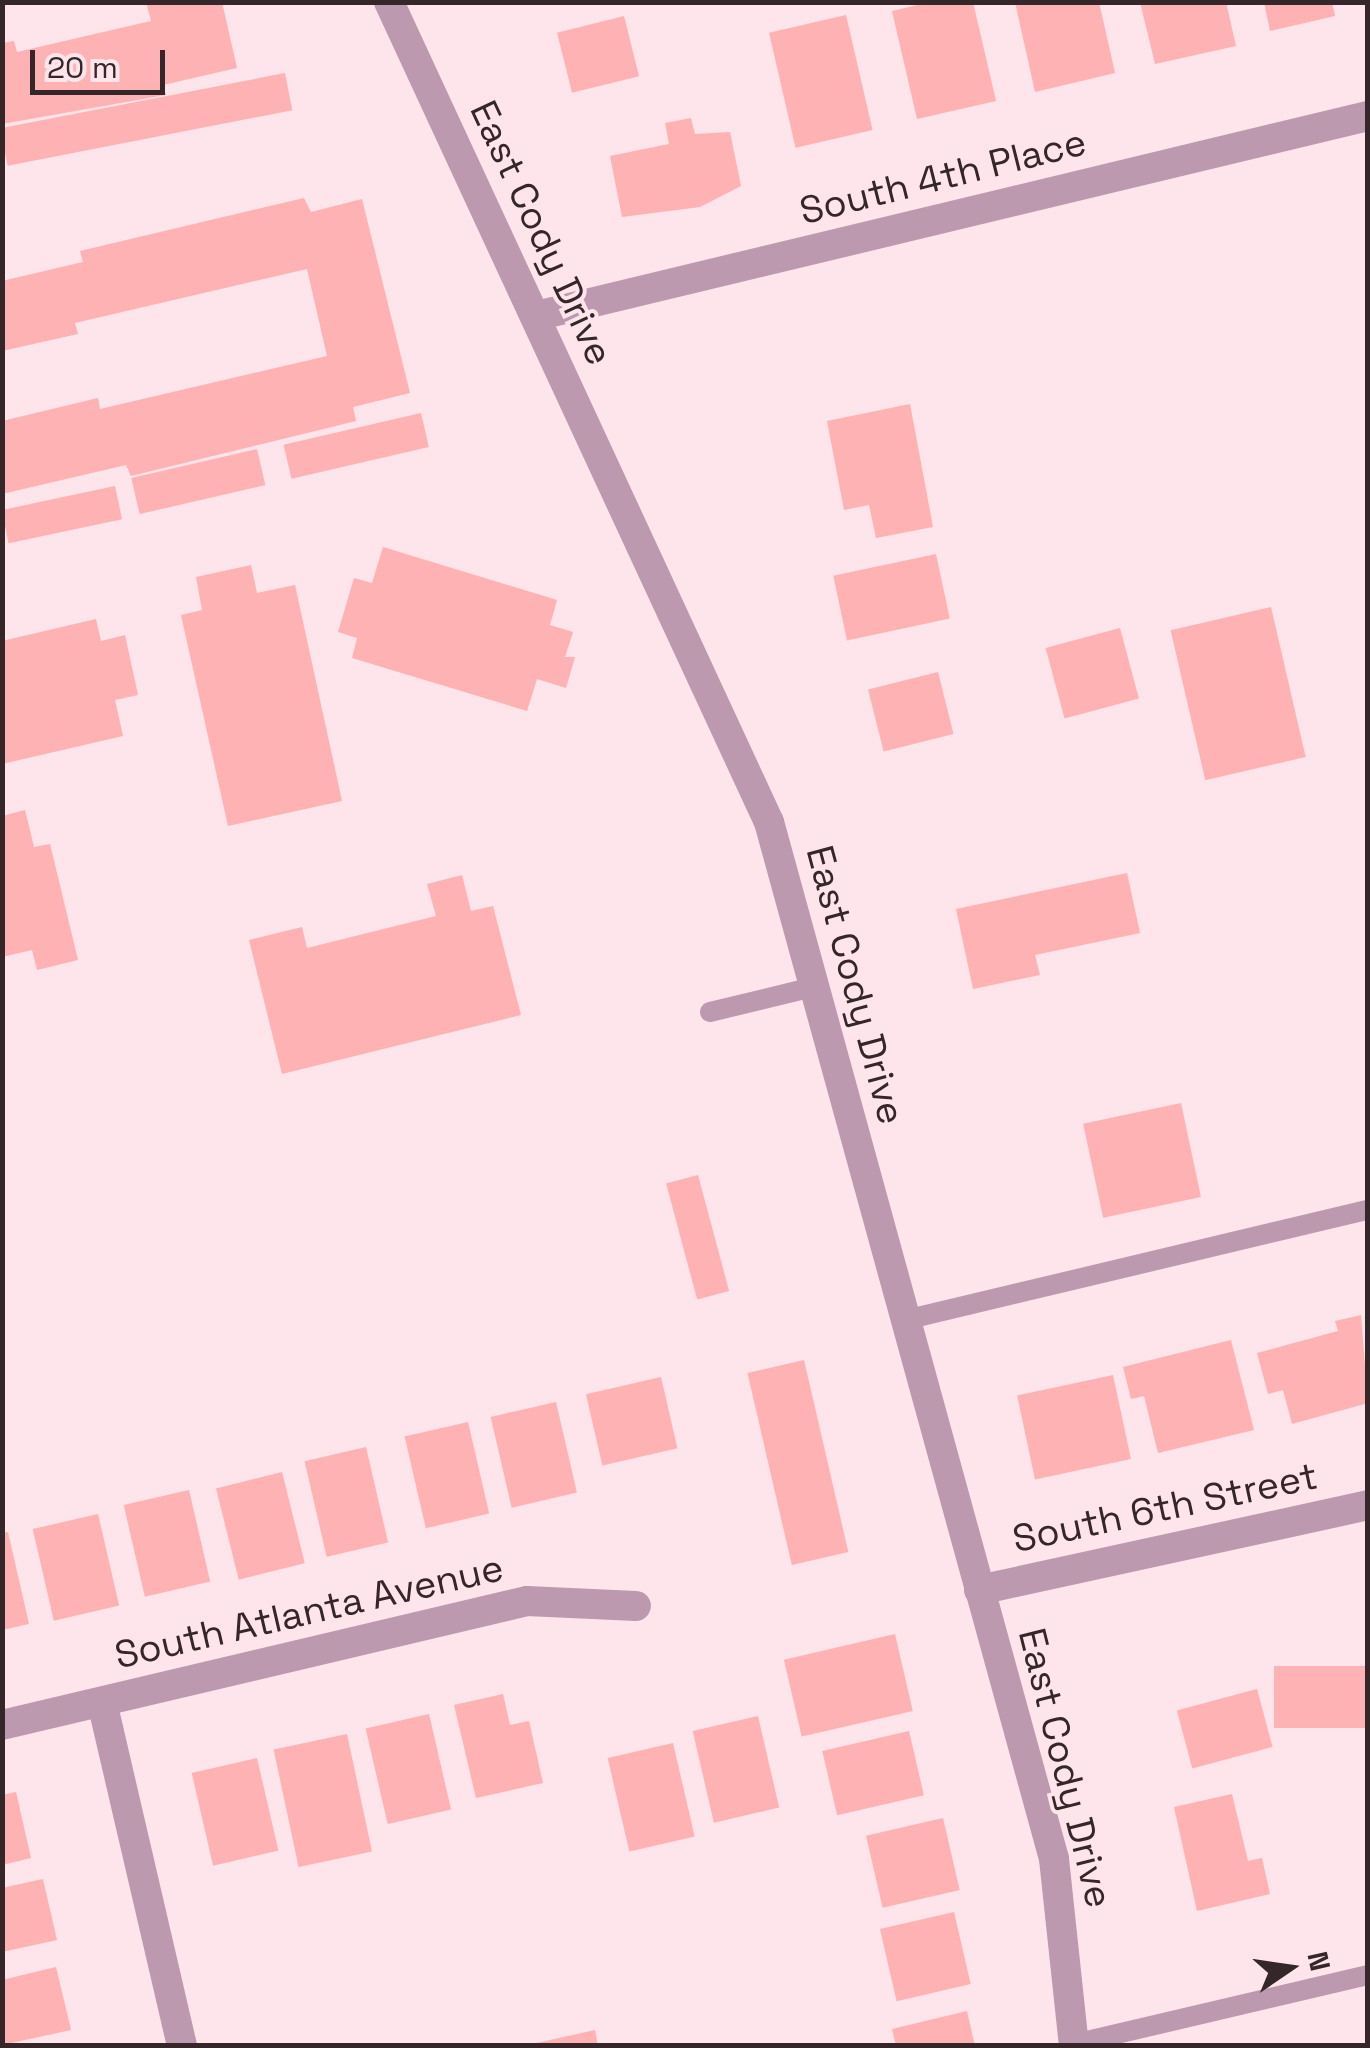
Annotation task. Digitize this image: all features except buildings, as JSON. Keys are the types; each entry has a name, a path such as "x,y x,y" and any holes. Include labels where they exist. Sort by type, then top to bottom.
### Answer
{"street":[{"name":"East Cody Drive","path":"389,2 769,822 1054,1859 1074,2045"},
{"name":"South 4th Place","path":"536,316 1368,116"},
{"name":"South 6th Street","path":"979,1590 1368,1505"},
{"name":"South Atlanta Avenue","path":"2,1725 527,1601 636,1606"},
{"path":"102,1702 182,2046"}],"lane":[{"path":"710,1012 813,987"},
{"path":"905,1320 1368,1210"},
{"path":"1074,2045 1368,1975"}]}
